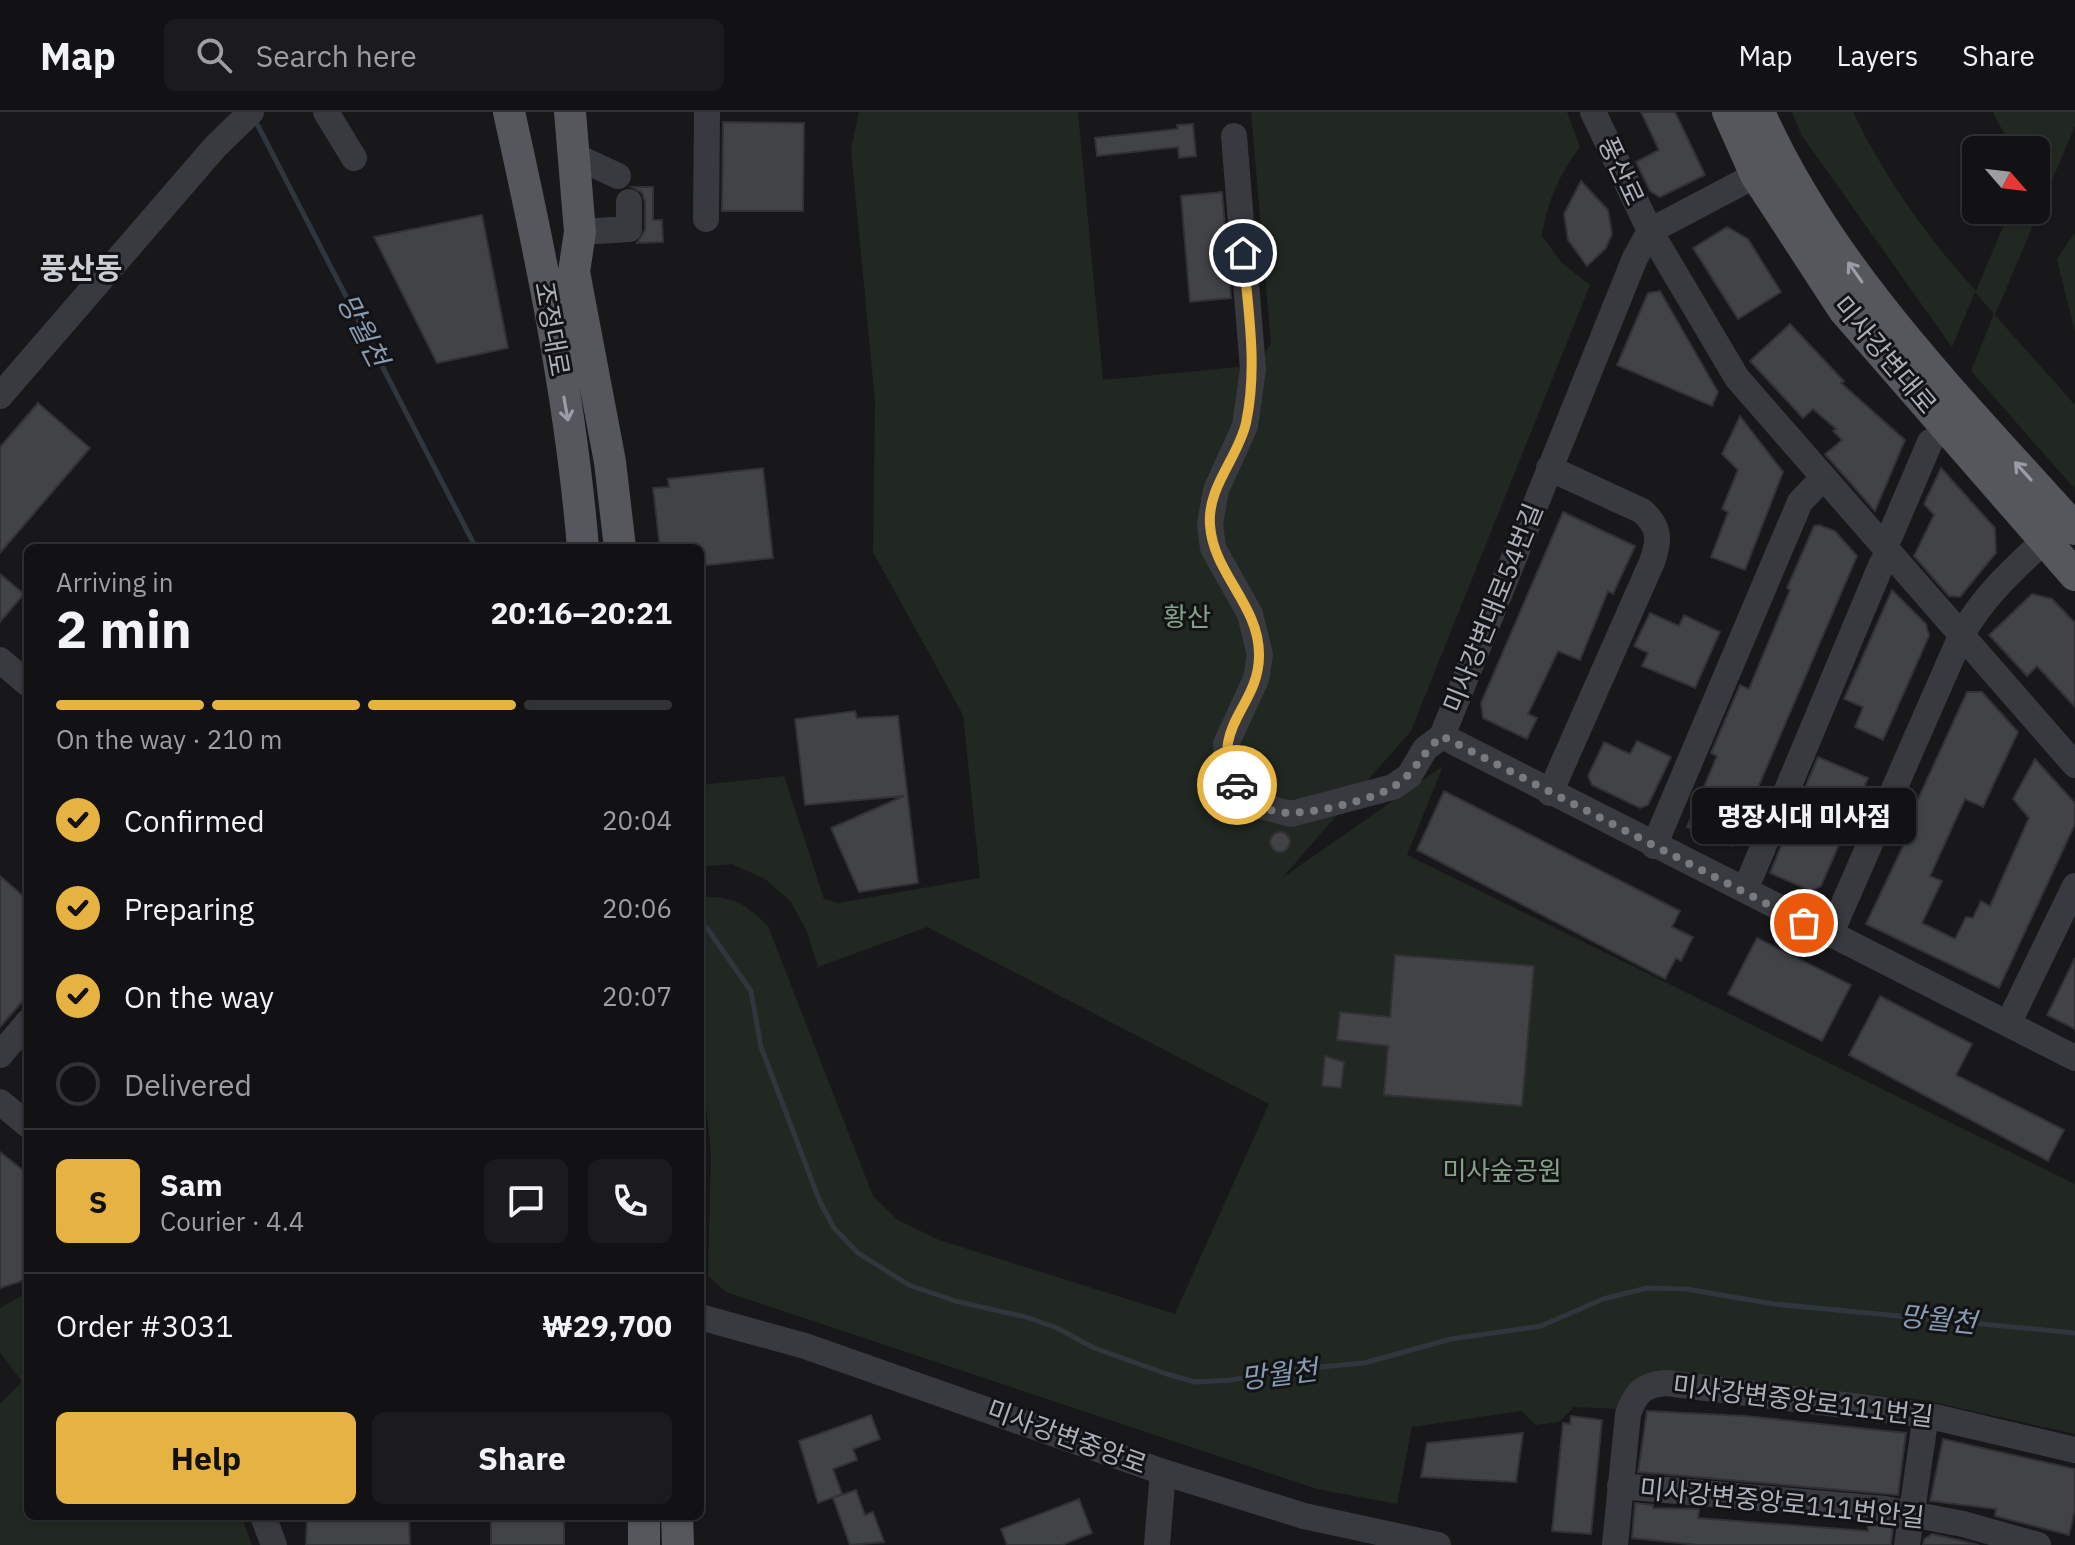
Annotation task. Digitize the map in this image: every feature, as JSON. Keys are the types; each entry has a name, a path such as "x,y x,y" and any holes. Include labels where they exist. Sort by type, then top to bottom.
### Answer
{"main road":[{"name":"조정대로","path":"509,112 532,215 576,466 583,544"},
{"path":"526,112 532,215"},
{"path":"551,112 574,272"},
{"name":"조정대로","path":"570,112 580,232 574,272 610,462 620,544"},
{"name":"미사강변대로","path":"1728,112 1770,168 1819,221 1898,329 2075,529"},
{"name":"미사강변대로","path":"1759,112 1770,168 1844,310 2075,575"},
{"path":"644,1520 644,1545"},
{"path":"677,1520 678,1545"}],"street":[{"path":"0,396 215,147 251,112"},
{"path":"326,112 354,158"},
{"path":"706,219 707,112"},
{"name":"풍산로","path":"1593,112 1650,231 1737,378 2075,765"},
{"path":"1234,136 1253,369 1245,426 1216,490 1210,524 1213,548 1250,614 1260,655 1256,679 1226,744 1228,764 1246,795 1261,806 1291,814 1393,787 1409,776 1425,749 1442,736"},
{"path":"573,155 618,176"},
{"path":"1650,231 1770,168"},
{"path":"580,232 629,229 629,202"},
{"name":"미사강변대로54번길","path":"1650,231 1635,258 1442,736 2075,1058"},
{"path":"1890,536 1930,442"},
{"path":"1549,468 1642,511 1653,521 1658,533 1652,562 1550,793"},
{"path":"1654,846 1800,502 1823,478"},
{"path":"1830,935 1961,636 1975,611 2001,580 2044,541"},
{"path":"1751,876 1882,563"},
{"path":"0,660 24,681"},
{"path":"2008,1024 2075,886"},
{"path":"0,1055 24,1027"},
{"path":"0,1102 24,1122"},
{"name":"미사강변중앙로","path":"704,1318 805,1346 1163,1472 1304,1516 1438,1545"},
{"name":"미사강변중앙로111번길","path":"1615,1545 1628,1414 1636,1394 1648,1384 1666,1383 1926,1415 2075,1450"},
{"path":"1907,1545 1926,1415"},
{"path":"1157,1545 1163,1472"},
{"name":"미사강변중앙로111번안길","path":"1620,1486 1913,1513 2038,1545"},
{"path":"265,1520 274,1545"}],"green space":[{"path":"859,112 1078,112 1103,380 1239,367 1253,369 1271,344 1251,112 1567,112 1580,147 1555,188 1542,236 1561,262 1590,285 1411,731 1282,878 1443,766 1407,855 2075,1184 2075,1434 1923,1400 1653,1372 1632,1383 1618,1409 1574,1407 1559,1422 1536,1425 1521,1411 1412,1427 1397,1504 1317,1489 726,1292 708,1276 711,1153 704,1089 704,897 738,902 768,926 873,1196 898,1220 939,1240 1175,1314 1269,1104 927,927 818,967 806,929 790,901 765,879 732,864 704,867 704,785 784,776 824,899 838,903 980,878 963,715 873,552 875,401 851,149"},
{"path":"1792,112 1853,112 1878,160 1908,206 1940,250 1976,291 2004,224 2034,224 1995,315 2075,405 2075,489 1971,371 1994,314 1975,292 1952,347 1802,136"},
{"path":"1993,112 2075,112 2075,126 2050,185 2050,136 2008,136"},
{"path":"2075,232 2075,333 2057,259"},
{"path":"24,1294 24,1520 243,1520 252,1545 0,1545 0,1404 22,1382 0,1352 0,1308"}],"building":[{"path":"1641,112 1675,112 1705,175 1660,197 1650,191 1636,162 1659,150"},
{"path":"723,122 804,123 803,211 722,211"},
{"path":"1193,124 1196,156 1179,158 1178,147 1097,156 1095,138 1178,129 1177,125"},
{"path":"1581,181 1608,210 1612,234 1606,248 1587,266 1568,240 1564,214"},
{"path":"632,187 653,187 653,220 662,220 663,242 637,243 645,230 645,202 642,193"},
{"path":"1222,192 1231,298 1190,302 1181,196"},
{"path":"482,215 508,348 437,363 374,237"},
{"path":"1727,227 1748,239 1781,292 1738,319 1693,248"},
{"path":"1660,291 1718,392 1712,406 1617,365 1648,293"},
{"path":"1790,324 1844,381 1841,383 1905,440 1875,511 1825,454 1842,440 1833,431 1836,429 1813,409 1803,418 1750,361"},
{"path":"38,403 90,448 0,553 0,447"},
{"path":"1740,416 1783,472 1745,570 1711,557 1728,512 1722,509 1738,470 1722,454"},
{"path":"763,468 773,558 704,566 704,544 660,544 653,488 669,487 668,479"},
{"path":"1941,468 1995,528 1996,553 1960,597 1949,596 1914,556 1934,515 1924,504"},
{"path":"1563,512 1635,546 1613,594 1608,591 1580,660 1558,651 1528,714 1537,718 1527,739 1483,718 1481,703"},
{"path":"1814,526 1835,531 1857,556 1733,846 1687,827 1717,756 1711,753 1740,685 1749,689 1790,590 1787,588"},
{"path":"0,574 24,594 0,622"},
{"path":"1892,590 1926,624 1929,636 1883,740 1855,727 1863,707 1844,699"},
{"path":"2032,594 2052,599 2075,623 2075,707 2037,666 2027,676 1989,635"},
{"path":"1650,613 1679,626 1684,615 1720,632 1695,688 1642,666 1648,653 1634,646"},
{"path":"1967,692 1982,692 2018,732 1983,807 1965,799 1930,876 1942,881 1922,923 1955,939 1966,917 1973,918 1981,901 1990,906 2029,818 2013,799 2035,759 2075,803 2075,824 1999,988 1866,924 1915,821 1909,819"},
{"path":"855,711 857,718 898,716 918,883 859,892 831,828 904,796 805,805 795,719"},
{"path":"1637,741 1671,757 1648,805 1640,808 1592,785 1588,776 1604,742 1630,754"},
{"path":"1818,757 1868,778 1821,886 1811,891 1770,873 1784,839 1793,843 1809,806 1799,802"},
{"path":"1444,791 1680,911 1672,927 1693,937 1681,961 1676,958 1665,979 1417,850"},
{"path":"1280,832 1287,835 1290,842 1287,849 1280,852 1273,849 1270,842 1273,835"},
{"path":"0,876 24,897 24,1000 0,1027"},
{"path":"1757,938 1851,985 1822,1041 1728,994"},
{"path":"1395,955 1534,966 1522,1106 1384,1095 1388,1046 1337,1040 1340,1012 1390,1017"},
{"path":"2075,958 2075,1029 2047,1015"},
{"path":"1880,996 1972,1044 1956,1075 2064,1130 2048,1161 1849,1055"},
{"path":"1325,1056 1344,1062 1341,1088 1322,1086"},
{"path":"0,1152 24,1171 24,1280 0,1288"},
{"path":"1647,1411 1746,1416 1906,1433 1898,1495 1638,1472"},
{"path":"871,1415 880,1439 853,1449 857,1460 833,1469 842,1494 818,1503 799,1441"},
{"path":"1571,1416 1602,1420 1591,1534 1552,1531 1563,1423 1570,1424"},
{"path":"1523,1433 1516,1482 1421,1477 1427,1443"},
{"path":"1943,1439 2075,1469 2075,1509 2069,1535 1995,1516 1996,1509 1930,1501"},
{"path":"856,1490 865,1515 873,1512 884,1542 850,1545 833,1498"},
{"path":"1079,1499 1092,1533 1062,1545 1007,1545 1001,1529"},
{"path":"1635,1503 1653,1505 1653,1508 1699,1509 1698,1518 1868,1531 1868,1525 1893,1527 1891,1545 1698,1545 1632,1538"},
{"path":"307,1520 409,1520 410,1545 306,1545"},
{"path":"491,1520 564,1520 564,1545 491,1545"},
{"path":"1932,1534 1979,1545 1923,1545 1924,1539"}],"waterway":[{"name":"망월천","path":"255,120 474,544"},
{"name":"망월천","path":"707,928 751,991 761,1047 820,1202 834,1228 858,1253 909,1285 955,1301 1026,1317 1057,1328 1094,1348 1167,1374 1195,1382 1231,1380 1288,1370 1364,1363 1451,1339 1541,1326 1603,1299 1647,1288 1686,1289 1774,1304 2075,1333"}],"way so far":[{"path":"1237,785 1261,806 1275,811 1291,814 1332,805 1378,794 1393,787 1409,776 1425,749 1442,736 1804,923"}],"place":[{"name":"명장시대 미사점","path":"1804,923"}],"district":[{"name":"풍산동","path":"81,269"}],"route":[{"path":"1237,785 1228,764 1226,744 1256,679 1260,655 1250,614 1224,574 1213,548 1210,506 1237,448 1249,404 1253,369 1243,253"}],"park label":[{"name":"황산","path":"1187,617"},
{"name":"미사숲공원","path":"1502,1171"}]}
